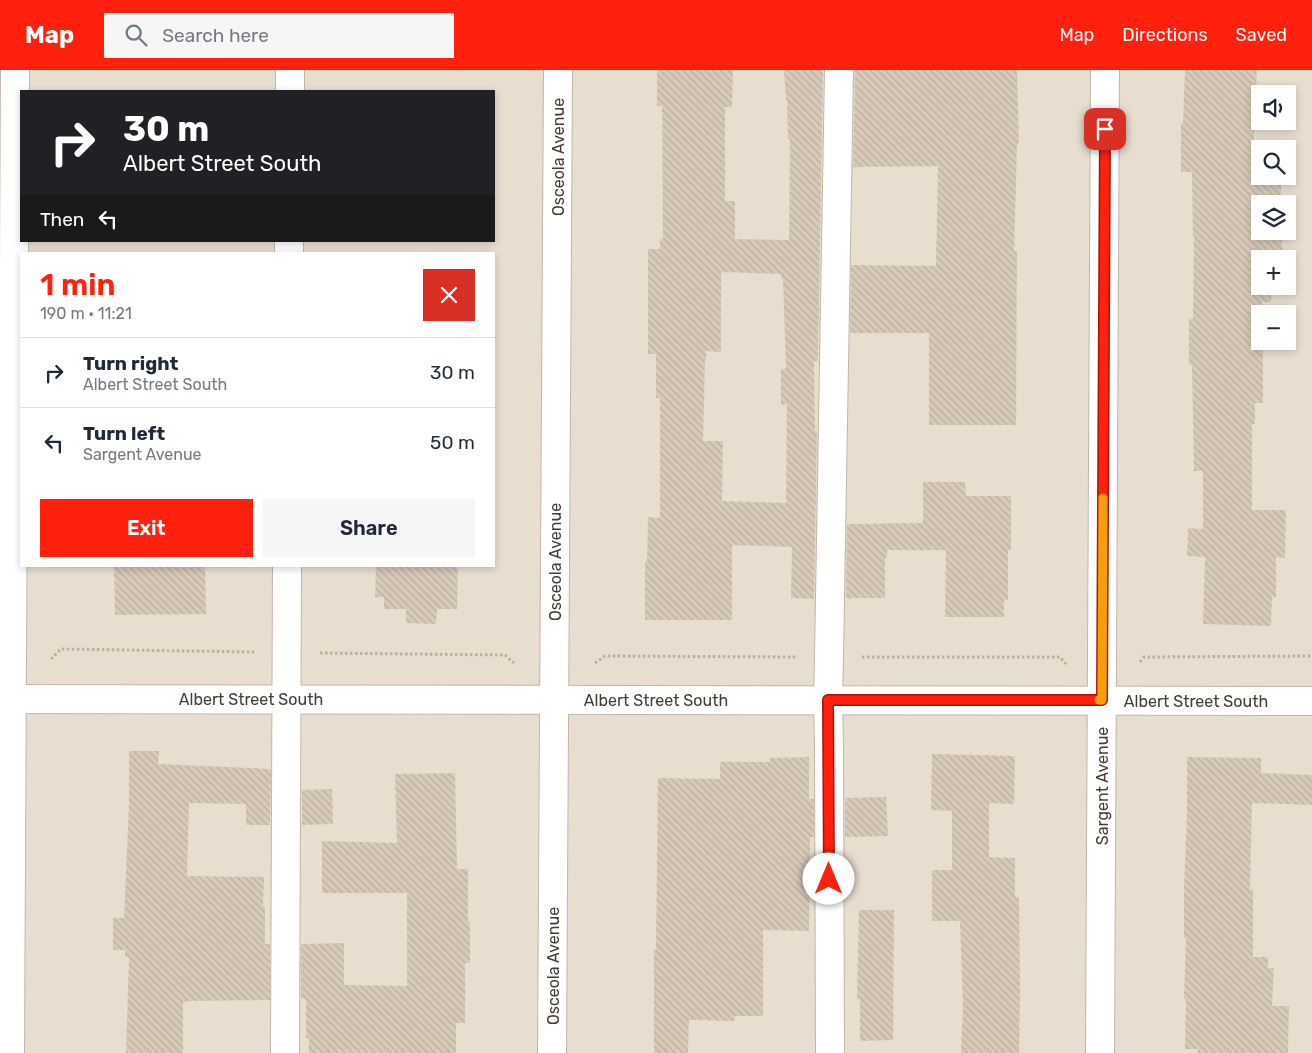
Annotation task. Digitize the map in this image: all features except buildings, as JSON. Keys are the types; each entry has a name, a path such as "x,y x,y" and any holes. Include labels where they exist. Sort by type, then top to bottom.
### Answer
{"street":[{"path":"10,1053 6,699 15,70"},
{"path":"290,70 290,90"},
{"name":"Osceola Avenue","path":"552,1053 558,70"},
{"path":"830,1053 828,700 838,70"},
{"name":"Sargent Avenue","path":"1100,1053 1105,70"},
{"path":"285,1053 287,567"},
{"name":"Albert Street South","path":"6,699 1312,701"}],"path":[{"path":"1140,662 1144,657 1312,656"}],"shaded area":[{"path":"0,70 1312,70 1312,1053 0,1053"}],"slow traffic":[{"path":"1099,700 1102,700 1103,498"}],"route":[{"path":"829,879 828,700 1102,700 1105,129"}]}
